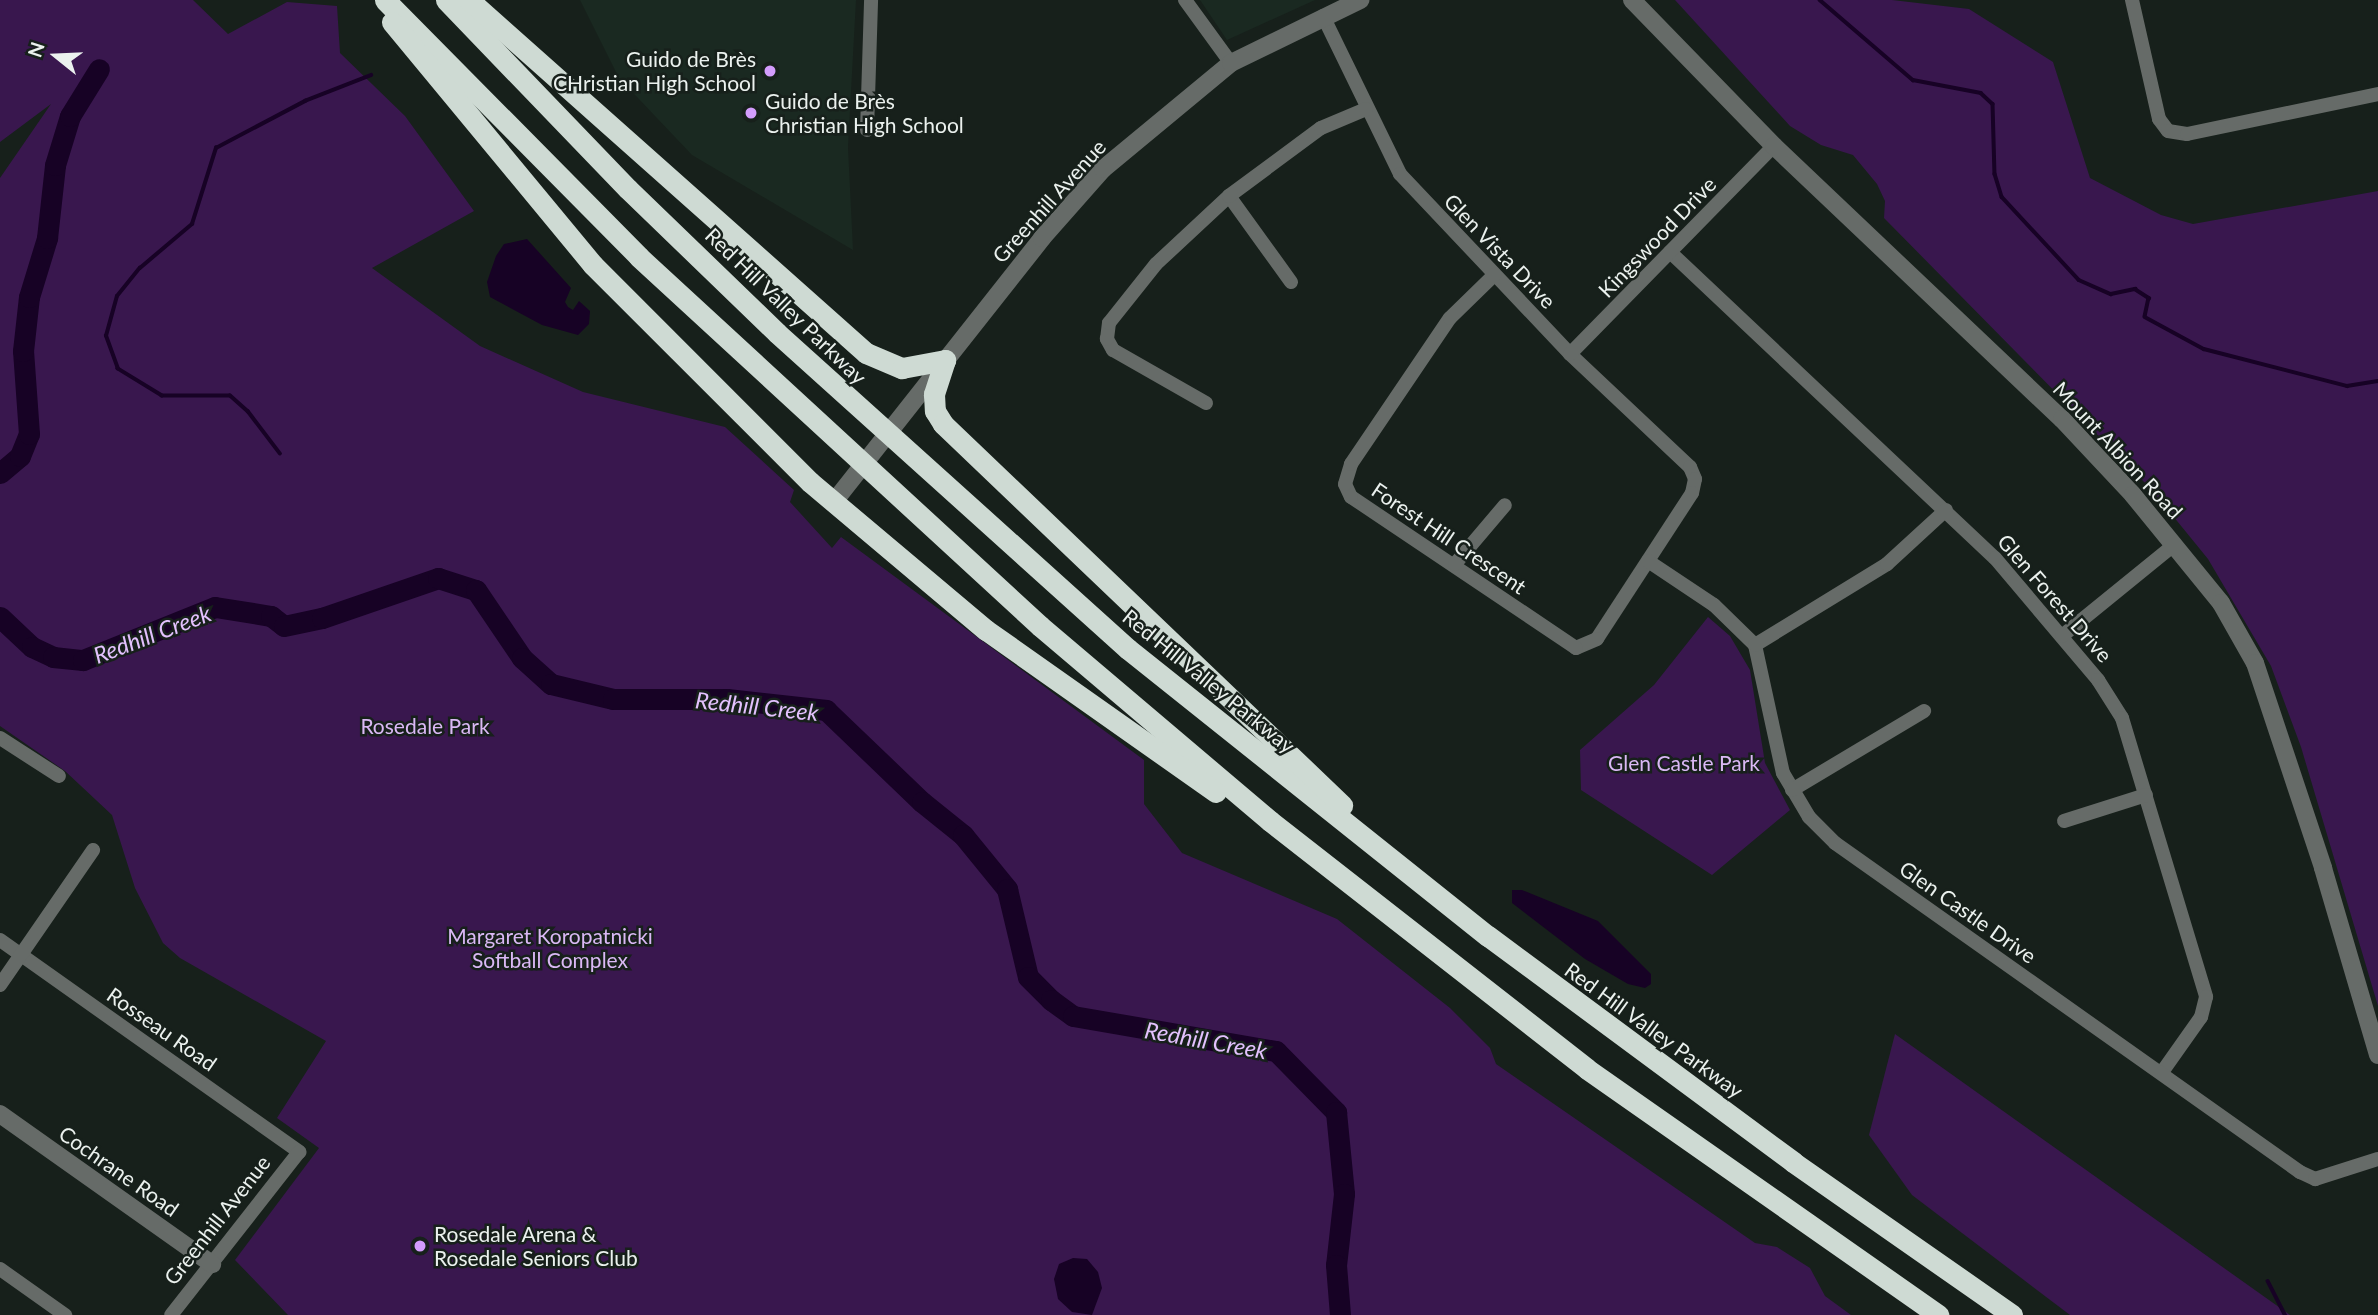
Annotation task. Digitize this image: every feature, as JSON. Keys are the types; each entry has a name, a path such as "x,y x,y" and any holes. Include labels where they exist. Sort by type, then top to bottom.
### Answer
{"highway":[{"path":"378,0 463,111 593,265 839,496 986,630 1220,795 1270,821"},
{"path":"385,0 639,257 785,396 1040,626 1270,821 1587,1069 1938,1315"},
{"name":"Red Hill Valley Parkway","path":"446,0 628,189 918,464 1128,649 1419,883 1649,1057 2012,1315"},
{"path":"469,0 866,353 902,368 915,369 945,360"},
{"path":"945,360 934,394 935,411 943,424 1395,852 1419,883"}],"street":[{"path":"867,130 872,0"},
{"path":"1185,0 1231,63"},
{"name":"Greenhill Avenue","path":"839,496 945,360 1103,169 1231,63 1360,0"},
{"name":"Mount Albion Road","path":"1632,0 1644,8 1774,146 2062,419 2174,545 2221,603 2255,663 2323,868 2378,1055"},
{"path":"2132,0 2159,119 2168,131 2187,134 2378,94"},
{"name":"Glen Vista Drive","path":"1323,16 1400,174 1570,354 1690,467 1695,479"},
{"path":"1206,404 1113,350 1107,339 1109,323 1156,264 1229,196 1321,128 1366,109"},
{"name":"Kingswood Drive","path":"1570,354 1774,146"},
{"path":"1229,196 1291,282"},
{"name":"Glen Forest Drive","path":"1671,252 1946,510 2062,636 2122,718 2207,1001 2201,1017 2162,1072"},
{"name":"Forest Hill Crescent","path":"1494,275 1450,318 1351,464 1345,484 1351,497 1455,564 1576,648 1597,639 1692,494 1695,479"},
{"path":"1455,564 1505,505"},
{"path":"1648,561 1714,605 1755,645 1887,564 1946,510"},
{"path":"2062,636 2174,545"},
{"name":"Glen Castle Drive","path":"1755,645 1773,744 1792,790 1809,817 1835,844 2315,1179 2378,1159"},
{"path":"1792,790 1924,711"},
{"path":"0,738 59,776"},
{"path":"2064,821 2146,794"},
{"path":"0,985 93,850"},
{"name":"Rosseau Road","path":"0,940 299,1152"},
{"name":"Cochrane Road","path":"0,1114 212,1264"},
{"name":"Greenhill Avenue","path":"171,1315 299,1152"},
{"path":"0,1269 65,1315"}],"shaded area":[{"name":"Guido de Brès Christian High School","path":"580,0 856,0 848,147 853,250 692,155 619,78"},
{"path":"1200,0 1315,0 1227,40"},
{"path":"527,239 571,288 565,302 568,307 573,310 579,301 590,311 589,324 578,335 542,325 490,297 487,282 496,256 504,244"},
{"path":"1512,890 1522,890 1598,921 1651,974 1651,984 1645,988 1628,984 1585,959 1512,903"},
{"path":"1073,1258 1087,1259 1098,1272 1102,1288 1092,1315 1072,1312 1058,1299 1054,1279 1059,1264"}],"green space":[{"name":"Rosedale Park","path":"0,0 193,0 228,34 287,2 337,6 340,53 405,116 474,211 372,268 480,346 583,392 725,427 794,490 790,502 832,548 841,537 1144,760 1144,804 1182,853 1337,919 1450,1008 1490,1048 1496,1064 1755,1243 1777,1247 1810,1268 1825,1296 1851,1315 288,1315 235,1260 319,1148 277,1118 326,1041 180,958 163,943 135,888 112,815 65,771 0,726 0,178 51,104 0,142"},
{"path":"1675,0 1892,0 1969,9 2053,62 2090,178 2161,215 2193,224 2378,191 2378,1006 2301,747 2271,666 2208,559 2151,489 1884,218 1885,201 1877,184 1853,155 1821,145 1790,126"},
{"name":"Glen Castle Park","path":"1708,617 1730,636 1750,670 1765,763 1790,810 1712,875 1581,790 1580,750 1654,685"},
{"path":"1895,1034 2290,1315 2070,1315 1912,1195 1869,1135"}],"waterway":[{"path":"1820,0 1913,80 1981,93 1993,104 1995,174 2002,197 2079,280 2111,294 2135,289 2149,298 2145,317 2204,349 2347,386 2378,381"},
{"name":"Redhill Creek","path":"0,473 20,456 29,434 23,351 29,297 47,238 55,165 70,116 99,69"},
{"path":"280,454 248,412 230,396 162,396 118,369 106,336 117,296 140,268 192,224 216,148 305,101 371,75"},
{"name":"Redhill Creek","path":"0,617 32,647 53,657 83,660 215,607 271,616 284,626 322,618 438,578 476,590 522,658 551,684 613,699 727,699 826,710 922,802 963,835 1007,889 1028,977 1051,1000 1073,1016 1276,1051 1336,1112 1344,1194 1336,1265 1340,1315"},
{"path":"2268,1281 2285,1315"}],"place":[{"name":"Guido de Brès CHristian High School","path":"770,71"},
{"name":"Guido de Brès Christian High School","path":"751,113"},
{"name":"Rosedale Arena & Rosedale Seniors Club","path":"420,1246"}],"park label":[{"name":"Margaret Koropatnicki Softball Complex","path":"550,948"}]}
